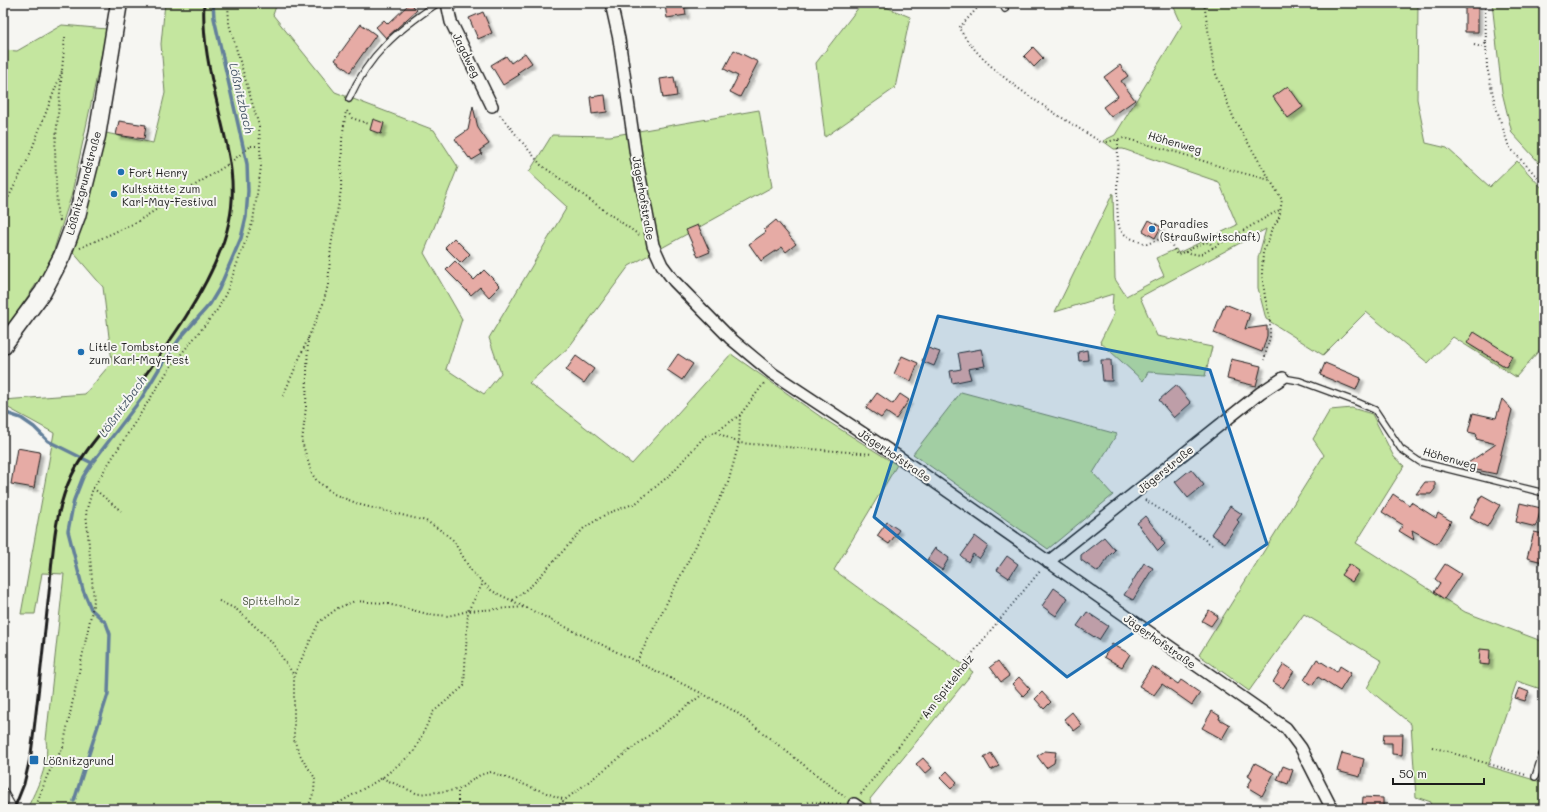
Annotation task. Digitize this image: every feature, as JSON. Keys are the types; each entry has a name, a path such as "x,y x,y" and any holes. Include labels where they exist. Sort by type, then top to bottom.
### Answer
{"street":[{"name":"Lößnitzgrundstraße","path":"3,346 43,292 62,256 77,216 97,136 119,3"},
{"name":"Jagdweg","path":"447,3 451,22 492,106"},
{"name":"Jägerhofstraße","path":"610,3 618,39 636,156 653,245 662,265 674,281 730,338 772,373 896,455 1286,728 1301,748 1332,809"},
{"name":"Jägerstraße","path":"1048,562 1260,393 1282,378"}],"lane":[{"path":"349,99 357,80 370,60 403,27 438,3"},
{"path":"1002,3 1005,9"},
{"name":"Höhenweg","path":"1282,378 1300,381 1375,410 1401,449 1420,462 1544,493"},
{"path":"1535,777 1542,754 1544,755"},
{"path":"3,790 14,809"}],"path":[{"path":"35,809 47,776 63,747 94,601 86,512 93,488 169,369 218,309 227,291 253,221 261,167 259,126 229,24 228,3"},
{"name":"Höhenweg","path":"982,3 959,28 967,41 990,64 1022,90 1102,143 1124,138 1270,180"},
{"path":"1204,3 1214,69 1234,119 1282,200 1279,218 1270,231 1268,242 1263,252 1263,282 1270,319 1270,337 1264,360"},
{"path":"1485,3 1487,67 1495,104 1510,147 1544,184"},
{"path":"61,225 57,212 54,148 65,37"},
{"path":"1474,45 1482,46 1486,43"},
{"path":"3,208 30,152 63,68"},
{"path":"283,396 323,304 328,285 331,246 341,190 342,139 349,99"},
{"path":"492,106 541,165 653,245"},
{"path":"346,111 352,118 369,124"},
{"path":"1118,140 1118,213 1120,229 1129,238 1147,244 1159,239 1168,238 1177,255 1205,242 1210,243 1213,248"},
{"path":"62,256 135,223 227,165 251,146 259,146"},
{"path":"1184,252 1200,255 1280,209"},
{"path":"308,338 306,408 302,442 312,474 317,481 334,494 375,509 426,521 440,529 453,540 472,572 492,591 637,661 736,712 858,806"},
{"path":"512,600 533,584 584,528 608,513 636,503 670,475 705,436 716,432 740,415 772,373"},
{"path":"637,661 728,483 739,443 740,415"},
{"path":"716,432 739,443 896,455"},
{"path":"93,488 121,511"},
{"path":"1134,493 1178,520 1212,545"},
{"name":"Am Spittelholz","path":"858,806 991,630 1048,562"},
{"path":"300,809 309,805 328,808 382,778 414,752 434,712 464,686 468,611 483,583"},
{"path":"219,600 236,609 271,641 294,675"},
{"path":"309,805 314,791 315,778 301,756 294,740 294,675 319,622 338,608 355,602 384,603 428,614 448,616 468,611 527,607"},
{"path":"553,809 703,694"},
{"path":"1432,747 1535,777"},
{"path":"382,778 418,794 458,790 480,775 492,772 565,800"},
{"path":"458,790 458,809"},
{"path":"798,809 809,802 858,806"},
{"path":"823,809 834,804"}],"highlighted area":[{"path":"938,316 1210,370 1267,544 1067,677 874,517"}],"green space":[{"name":"Spittelholz","path":"165,3 277,3 273,15 335,92 434,130 458,167 424,253 462,319 446,369 484,394 501,373 489,338 567,207 529,172 552,135 610,136 759,110 772,187 629,266 569,347 529,383 632,464 731,354 821,417 897,465 834,570 973,672 870,799 872,808 875,809 27,809 42,776 46,758 46,740 64,574 42,573 35,614 21,614 54,433 3,405 3,400 85,394 112,362 103,287 72,251 106,133 153,143 165,93 161,44"},
{"path":"862,3 876,3 910,17 895,88 825,137 816,63"},
{"path":"1172,3 1418,3 1417,99 1426,143 1447,148 1490,187 1517,161 1544,190 1544,345 1516,377 1453,337 1428,363 1366,312 1323,355 1266,319 1258,288 1258,258 1266,229 1140,297 1157,336 1212,347 1205,376 1148,372 1143,381 1100,342 1114,314 1112,309 1113,294 1055,312 1113,193 1115,279 1126,296 1164,276 1156,258 1176,249 1178,253 1237,225 1219,182 1123,149 1114,149 1103,141 1115,135 1182,25"},
{"path":"1492,3 1544,3 1544,168 1512,133 1502,92"},
{"path":"62,25 107,29 71,197 49,265 3,333 3,50 17,51"},
{"path":"961,392 1117,434 1093,473 1113,495 1048,549 913,454"},
{"path":"1352,408 1372,414 1394,457 1404,466 1356,543 1465,612 1544,642 1544,672 1541,689 1517,681 1488,766 1544,783 1544,809 1429,809 1431,802 1416,797 1411,724 1367,688 1382,661 1304,614 1249,691 1199,655 1324,455 1313,439 1330,410"}],"building":[{"path":"410,3 417,10 386,38 376,27 384,20 388,24"},
{"path":"684,3 686,15 667,18 665,5"},
{"path":"1465,5 1478,5 1478,32 1465,32"},
{"path":"483,12 492,33 478,39 469,18"},
{"path":"361,24 376,35 350,72 335,60"},
{"path":"1033,47 1043,58 1034,67 1024,56"},
{"path":"734,50 758,62 740,97 730,92 738,76 724,69"},
{"path":"525,53 532,63 517,73 519,75 503,85 491,65 506,56 511,63"},
{"path":"1120,65 1128,76 1121,81 1135,100 1111,117 1103,107 1118,96 1104,77"},
{"path":"674,77 677,96 663,98 660,79"},
{"path":"1288,86 1303,107 1288,118 1273,97"},
{"path":"605,95 607,112 592,114 590,97"},
{"path":"473,106 478,128 489,144 480,150 482,154 472,160 455,139 468,130"},
{"path":"373,119 384,123 381,134 370,130"},
{"path":"119,121 146,125 144,139 116,135"},
{"path":"776,220 796,244 786,252 782,247 761,261 749,244 766,232 764,230"},
{"name":"Paradies (Straußwirtschaft)","path":"1149,220 1161,227 1155,238 1143,231"},
{"path":"698,225 710,252 698,257 686,230"},
{"path":"454,238 470,254 461,263 445,247"},
{"path":"455,261 474,280 484,270 500,286 489,297 480,287 471,295 446,270"},
{"path":"1225,304 1250,314 1245,329 1267,326 1267,336 1262,352 1214,333"},
{"path":"1474,332 1512,356 1506,367 1467,343"},
{"path":"928,348 940,352 934,366 922,361"},
{"path":"981,349 985,366 968,369 971,379 952,383 950,371 961,369 958,353"},
{"path":"1087,350 1088,360 1079,361 1078,352"},
{"path":"678,354 693,364 682,380 667,370"},
{"path":"576,356 594,369 584,383 566,370"},
{"path":"902,356 918,363 911,381 894,374"},
{"path":"1231,359 1261,366 1256,386 1227,379"},
{"path":"1101,360 1111,360 1112,381 1103,381"},
{"path":"1325,363 1361,378 1356,390 1320,375"},
{"path":"1176,385 1191,403 1174,418 1159,400"},
{"path":"877,393 893,404 900,394 909,400 896,419 886,412 881,418 866,408"},
{"path":"1502,399 1512,410 1496,474 1462,467 1496,444 1476,439 1477,434 1468,432 1473,413 1496,418"},
{"path":"17,448 40,452 34,488 11,484"},
{"path":"1191,469 1204,485 1188,498 1175,482"},
{"path":"1425,482 1435,482 1435,489 1431,494 1416,494"},
{"path":"1393,494 1409,505 1411,502 1436,518 1438,513 1451,521 1437,544 1412,530 1414,540 1399,531 1403,525 1382,512"},
{"path":"1482,495 1500,505 1487,527 1470,518"},
{"path":"1520,503 1541,508 1536,527 1516,522"},
{"path":"1230,506 1242,514 1237,520 1239,522 1225,543 1211,534"},
{"path":"1145,516 1163,538 1161,539 1165,544 1158,551 1137,523"},
{"path":"887,522 899,530 889,544 877,536"},
{"path":"1534,532 1544,534 1543,562 1527,558"},
{"path":"975,536 988,546 979,559 973,554 968,562 961,556"},
{"path":"1104,537 1115,550 1098,572 1081,560 1081,555"},
{"path":"935,548 949,558 942,570 927,560"},
{"path":"1007,556 1018,564 1009,578 997,570"},
{"path":"1144,563 1153,568 1133,600 1124,595"},
{"path":"1349,564 1359,571 1352,582 1341,575"},
{"path":"1445,564 1461,574 1444,599 1434,592 1440,583 1435,579"},
{"path":"1054,588 1068,598 1056,616 1042,606"},
{"path":"1209,610 1218,616 1211,626 1202,621"},
{"path":"1087,612 1108,626 1099,640 1077,626"},
{"path":"1112,644 1130,654 1122,667 1104,657"},
{"path":"1480,649 1490,650 1489,665 1479,664"},
{"path":"1317,659 1337,672 1340,666 1351,673 1340,691 1318,677 1313,685 1304,680"},
{"path":"998,661 1009,676 1001,682 990,667"},
{"path":"1284,664 1294,671 1283,688 1273,682"},
{"path":"1152,666 1178,684 1181,680 1200,693 1192,705 1162,684 1154,695 1139,686"},
{"path":"1019,677 1030,689 1023,696 1012,684"},
{"path":"1519,688 1529,692 1525,701 1515,698"},
{"path":"1042,692 1051,702 1044,709 1035,699"},
{"path":"1212,711 1220,716 1219,719 1230,725 1222,739 1202,728"},
{"path":"1072,712 1082,725 1074,731 1064,719"},
{"path":"1384,734 1403,734 1402,755 1392,754 1392,743 1383,743"},
{"path":"1045,751 1056,752 1054,763 1046,768 1037,756"},
{"path":"991,753 999,766 991,770 984,758"},
{"path":"1342,753 1364,759 1360,777 1337,771"},
{"path":"923,758 932,768 925,774 916,764"},
{"path":"1255,763 1274,773 1262,796 1247,787 1252,779 1248,776"},
{"path":"1283,766 1293,770 1288,784 1277,780"},
{"path":"947,771 957,782 951,789 940,778"},
{"path":"1363,797 1383,798 1383,809 1362,809"}],"waterway":[{"name":"Lößnitzbach","path":"74,801 108,694 110,634 106,623 91,609 83,590 68,531 74,500 83,477 92,463 141,399 165,359 181,337 210,304 219,289 241,238 246,217 248,191 247,164 214,18 213,3"},
{"path":"3,412 21,418 34,427 48,441 92,463"}],"railway":[{"path":"14,809 24,784 31,754 55,532 61,503 66,489 83,456 153,365 185,318 212,269 222,245 229,222 232,178 225,136 207,55 204,29 204,3"}],"place":[{"name":"Fort Henry","path":"121,172"},
{"name":"Kultstätte zum Karl-May-Festival","path":"114,194"},
{"name":"Paradies (Straußwirtschaft)","path":"1152,229"},
{"name":"Little Tombstone zum Karl-May-Fest","path":"81,352"},
{"name":"Lößnitzgrund","path":"34,760"}]}
